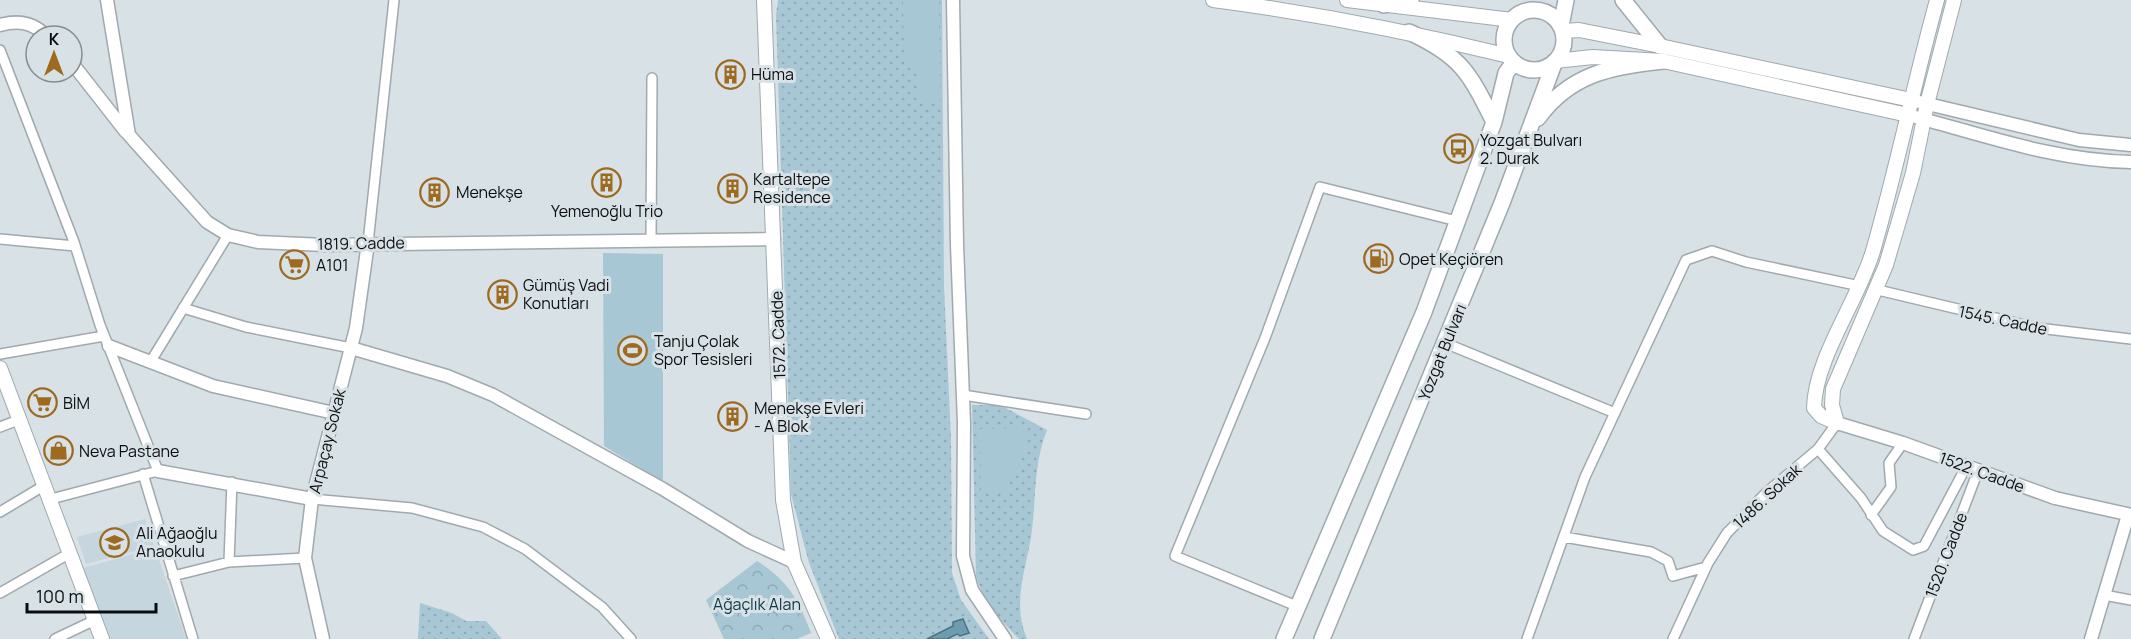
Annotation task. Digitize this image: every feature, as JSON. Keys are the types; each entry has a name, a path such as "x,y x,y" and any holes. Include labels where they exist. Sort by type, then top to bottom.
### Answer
{"main road":[{"path":"755,0 766,23"},
{"name":"1572. Cadde","path":"764,0 783,500 794,562 828,639"},
{"path":"766,23 773,0"},
{"path":"1213,0 1290,10 1409,32 1511,59 1533,69 1543,68 1555,61 1662,54 1911,100"},
{"path":"1347,0 1517,12 1541,11 1551,15 1562,29 1580,30 1662,54 1908,115"},
{"path":"1384,4 1412,0"},
{"path":"1555,61 1563,46 1562,29 1566,0"},
{"path":"1623,0 1662,54"},
{"path":"1838,423 1821,416 1814,408 1814,392 1818,377 1860,286 1872,252 1937,0"},
{"path":"1838,423 1832,405 1833,389 1878,290 1913,173 1927,104 1954,0"},
{"path":"1511,59 1504,39 1517,12"},
{"path":"1409,32 1439,46 1456,59 1472,79 1494,122"},
{"path":"1531,128 1557,98 1584,79 1602,70 1662,54"},
{"name":"Yozgat Bulvarı","path":"1284,639 1424,312 1494,122 1511,59"},
{"name":"Yozgat Bulvarı","path":"1322,639 1445,343 1531,128 1555,61"},
{"path":"0,368 102,639"}],"street":[{"path":"107,0 129,135"},
{"path":"368,243 394,0"},
{"path":"953,0 963,395 963,556 966,575 979,603 1005,639"},
{"path":"0,25 22,22 31,24"},
{"path":"0,50 75,246 106,341 158,471"},
{"name":"1819. Cadde","path":"84,78 129,135 207,222 228,235 258,242 774,239"},
{"path":"651,240 652,78"},
{"path":"1911,100 2079,140 2131,145"},
{"path":"1908,115 2049,153 2081,159 2131,162"},
{"path":"1299,607 1175,556 1265,338 1320,188 1457,221"},
{"path":"151,361 228,235"},
{"path":"0,239 75,246"},
{"name":"Arpaçay Sokak","path":"323,639 304,558 312,499 351,348 368,243"},
{"path":"1527,639 1585,477 1686,260 1712,251 1746,262 1860,286"},
{"name":"1545. Cadde","path":"1878,290 2038,328 2131,339"},
{"path":"183,308 246,327 351,348 447,376 493,395 663,489 748,541 794,562"},
{"path":"0,354 106,341 213,386 334,413"},
{"path":"1445,343 1615,413"},
{"path":"963,395 1086,414"},
{"path":"0,427 21,419"},
{"name":"1522. Cadde","path":"1838,423 1903,443 2055,498 2129,515"},
{"name":"1486. Sokak","path":"1672,639 1706,567 1727,533 1767,492 1818,449 1838,423"},
{"path":"1871,515 1891,487 1889,463 1903,443"},
{"path":"1818,449 1861,498 1883,531 1913,550 1924,546 1972,469"},
{"name":"1520. Cadde","path":"1914,639 1972,469"},
{"path":"51,499 158,471 232,482 312,499 412,508 483,527 525,549 602,607 631,639"},
{"path":"143,474 193,639"},
{"path":"229,562 232,482"},
{"path":"0,512 45,485"},
{"path":"2091,639 2129,515"},
{"path":"1564,537 1651,552 1668,561 1673,576 1706,567"},
{"path":"0,593 70,553"},
{"path":"173,576 229,562 304,558"},
{"path":"2104,595 2131,600"},
{"path":"55,639 95,620"}],"shaded area":[{"name":"Ali Ağaoğlu Anaokulu","path":"145,519 154,546 86,564 77,537"},
{"path":"155,548 186,639 109,639 83,568"},
{"path":"963,619 969,633 960,636 957,634 947,639 927,639 953,626 953,622"}],"green space":[{"path":"778,0 942,0 944,287 951,438 952,573 961,600 989,639 839,639 809,563 791,494 776,15"},
{"path":"903,0 939,0 940,100 918,100 917,65 904,65"},
{"name":"Tanju Çolak Spor Tesisleri","path":"603,253 663,254 663,482 604,446"},
{"path":"972,405 1000,405 1047,430 1040,454 1030,545 1020,597 1022,624 1027,639 1019,639 999,617 982,592 976,575"},
{"path":"1028,428 1028,452 1018,452 1018,473 1010,474 1010,491 981,491 980,429"},
{"name":"Ağaçlık Alan","path":"757,561 777,576 791,592 811,633 797,639 724,639 706,600"},
{"path":"420,603 452,613 466,621 486,621 502,639 418,639"}],"place":[{"name":"Hüma","path":"730,74"},
{"name":"Yozgat Bulvarı 2. Durak","path":"1459,149"},
{"name":"Yemenoğlu Trio","path":"607,183"},
{"name":"Kartaltepe Residence","path":"732,188"},
{"name":"Menekşe","path":"435,192"},
{"name":"Opet Keçiören","path":"1378,259"},
{"name":"A101","path":"295,265"},
{"name":"Gümüş Vadi Konutları","path":"502,294"},
{"name":"Tanju Çolak Spor Tesisleri","path":"633,350"},
{"name":"BİM","path":"42,403"},
{"name":"Menekşe Evleri - A Blok","path":"733,417"},
{"name":"Neva Pastane","path":"58,451"},
{"name":"Ali Ağaoğlu Anaokulu","path":"115,542"}]}
